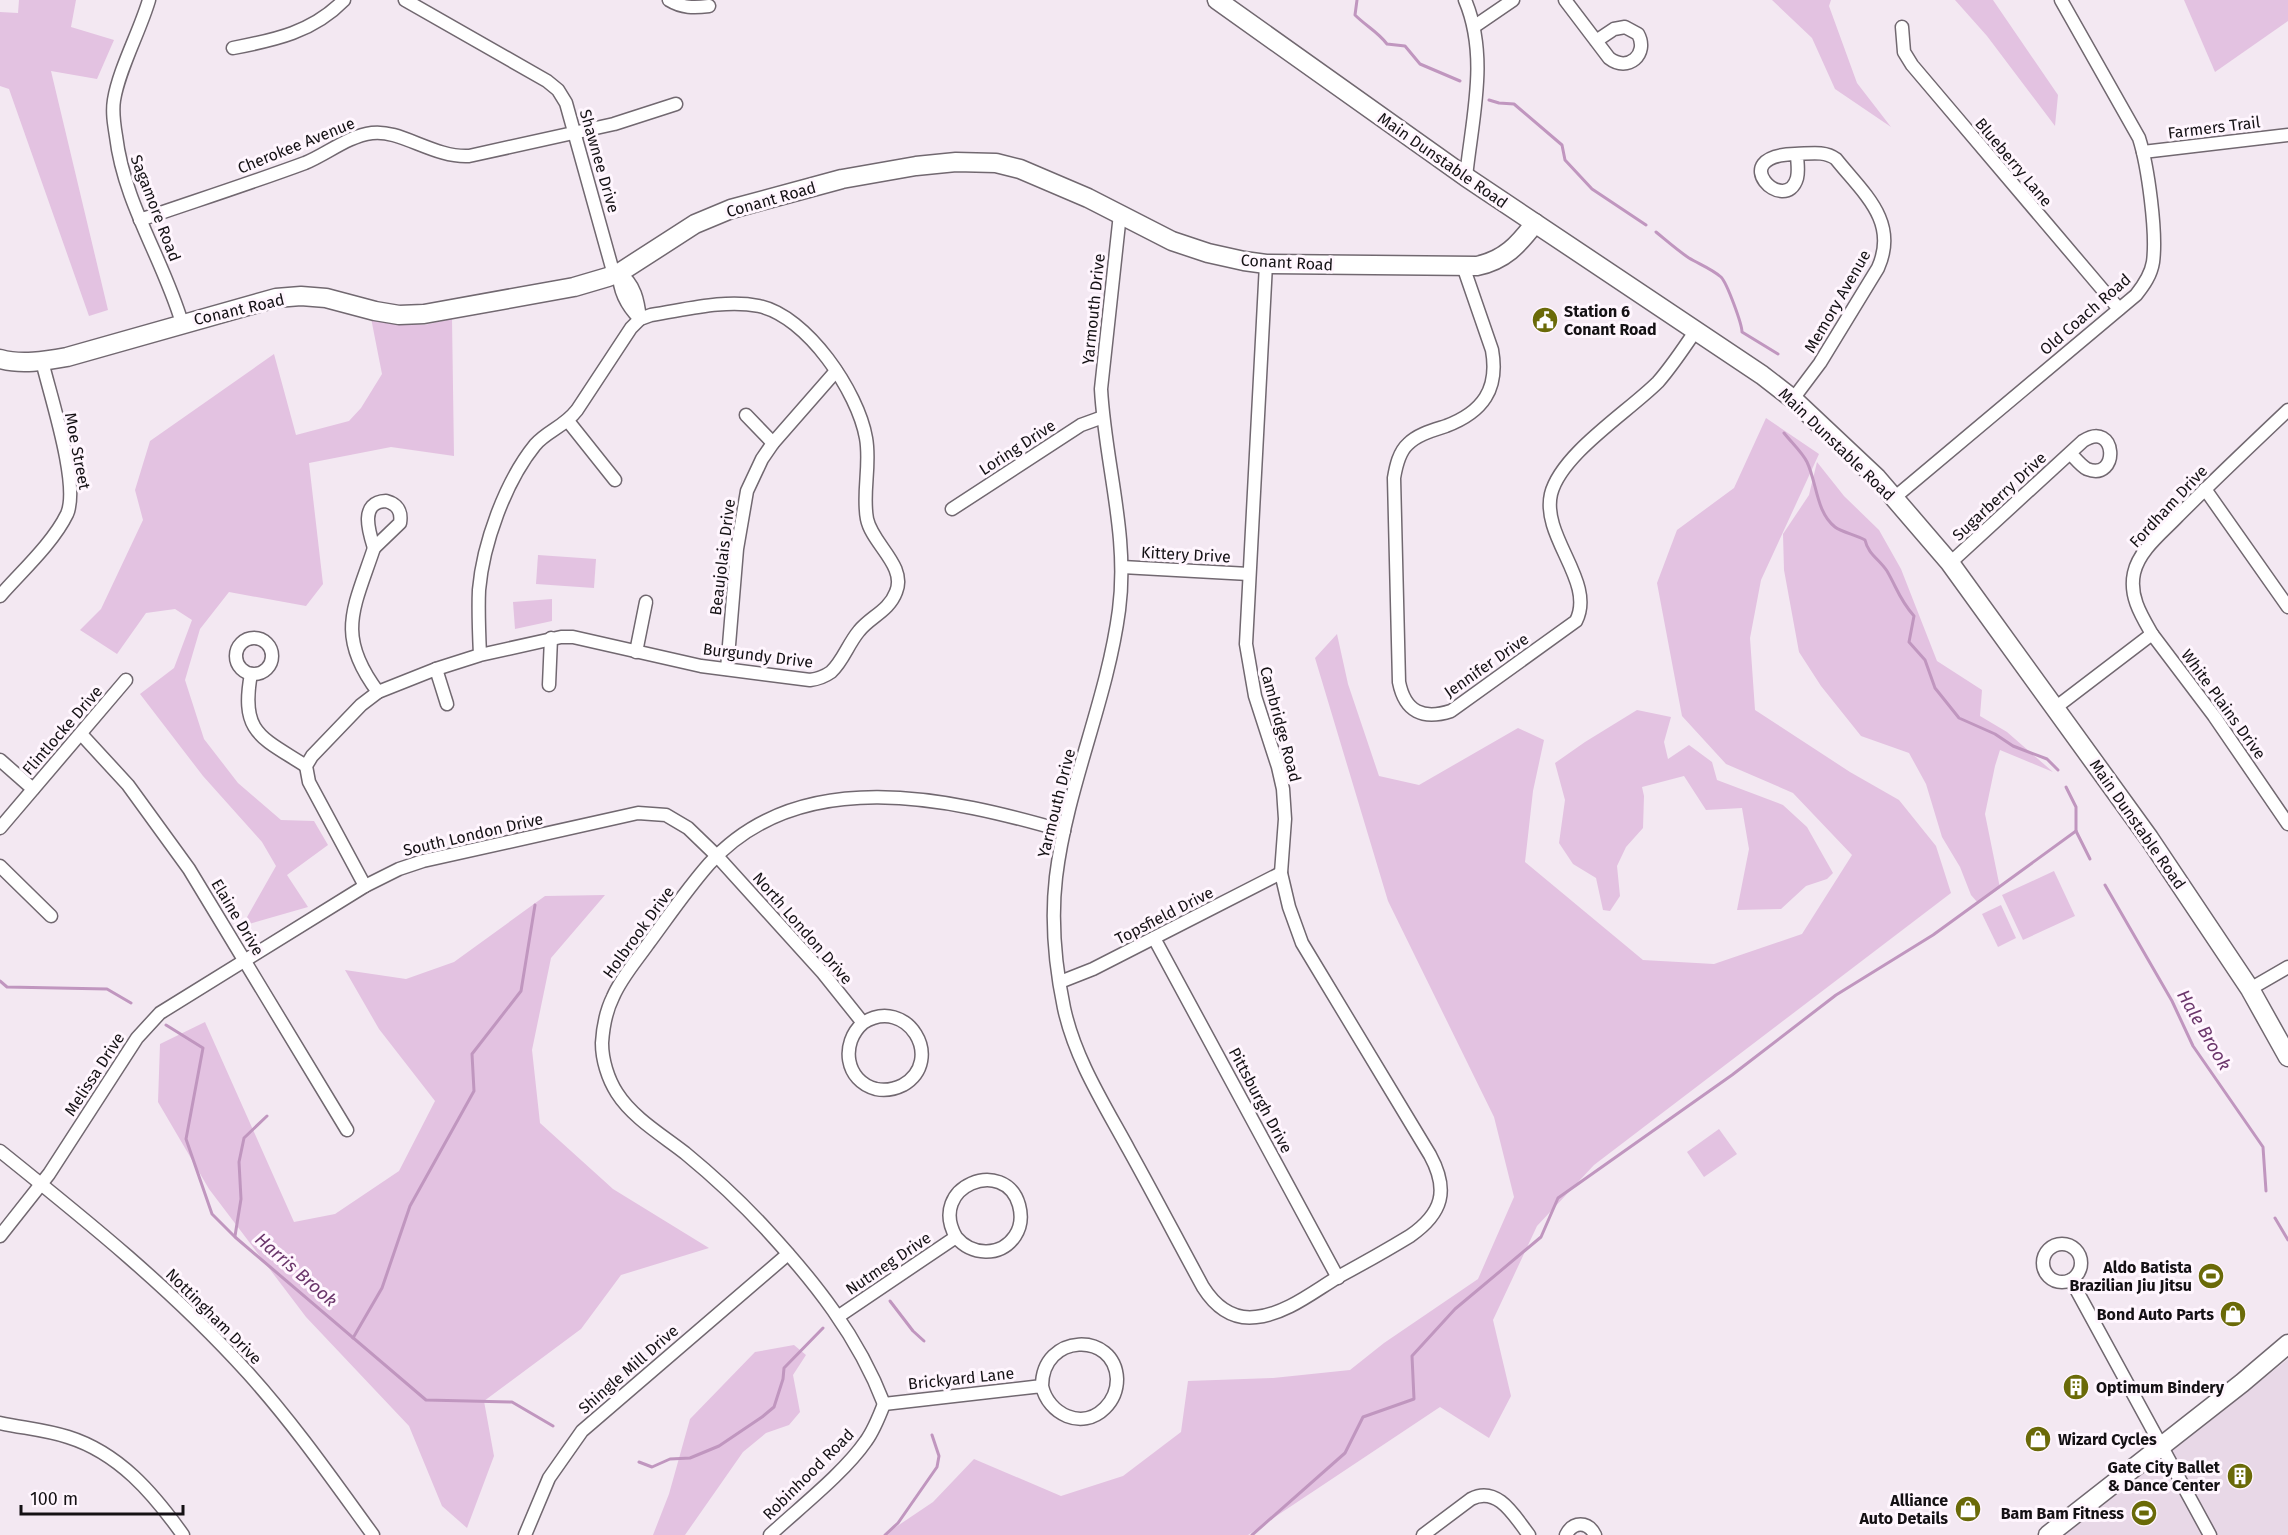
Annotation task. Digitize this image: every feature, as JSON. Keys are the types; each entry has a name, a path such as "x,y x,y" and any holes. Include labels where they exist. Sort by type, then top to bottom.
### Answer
{"street":[{"name":"Sagamore Road","path":"149,0 119,81 113,113 120,161 140,220 170,288 182,322"},
{"path":"233,48 282,38 300,31 322,19 344,0"},
{"name":"Shawnee Drive","path":"405,0 547,81 558,90 566,103 576,133 616,274"},
{"path":"669,0 687,7 710,6"},
{"name":"Main Dunstable Road","path":"1217,0 1466,177 1696,330 1793,399 1877,478 1950,563 2149,838 2250,989 2288,1057"},
{"path":"1466,0 1475,26 1478,58 1466,177"},
{"path":"1475,26 1513,0"},
{"path":"1565,0 1596,41"},
{"name":"Old Coach Road","path":"1894,498 2136,295 2144,285 2153,262 2152,228 2143,152 2139,138 2061,0"},
{"name":"Blueberry Lane","path":"1902,27 1904,52 1912,65 2119,309"},
{"name":"Cherokee Avenue","path":"140,220 307,162 353,138 372,133 392,135 458,157 478,155 576,133 675,105"},
{"name":"Farmers Trail","path":"2143,152 2288,135"},
{"name":"Memory Avenue","path":"1793,399 1820,363 1878,268 1884,253 1885,236 1874,206 1833,157 1822,153 1797,154"},
{"name":"Conant Road","path":"0,358 18,362 42,361 107,346 182,322 276,298 301,296 326,298 375,311 399,315 424,315 574,286 616,274 695,224 730,209 842,179 916,166 956,162 1008,166 1088,198 1172,241 1208,253 1266,264 1463,266 1490,263 1502,258 1520,243 1535,223"},
{"name":"Yarmouth Drive","path":"1120,214 1103,365 1103,417 1116,494 1122,567 1119,606 1108,672 1064,831 1054,897 1056,952 1060,982 1070,1030 1088,1074 1211,1300 1231,1314 1255,1317 1281,1310 1338,1278"},
{"name":"Cambridge Road","path":"1266,264 1246,636 1247,661 1255,696 1283,789 1285,819 1281,873 1289,907 1302,943 1422,1140 1437,1168 1441,1181 1439,1205 1424,1227 1338,1278"},
{"name":"Jennifer Drive","path":"1463,266 1492,350 1494,362 1490,388 1472,413 1418,437 1408,444 1401,452 1394,478 1399,682 1406,703 1423,714 1433,715 1451,711 1575,621 1580,614 1580,598 1551,520 1550,498 1554,486 1568,463 1659,380 1696,330"},
{"path":"480,655 479,590 490,534 508,491 529,454 543,438 568,422 625,335 640,320 629,308 616,274"},
{"name":"Burgundy Drive","path":"306,766 336,729 378,692 436,669 480,655 551,638 573,637 636,652 727,669 810,680 821,678 836,667 859,630 881,612 897,592 898,575 873,535 867,520 869,458 863,424 854,402 836,371 820,350 781,315 758,306 711,306 651,315 640,320"},
{"name":"Moe Street","path":"0,596 52,537 70,504 69,477 42,361"},
{"name":"Beaujolais Drive","path":"727,669 743,505 753,475 773,443 836,371"},
{"name":"Fordham Drive","path":"2152,634 2133,595 2135,568 2151,545 2205,489 2288,410"},
{"path":"746,415 773,443"},
{"name":"Loring Drive","path":"952,509 1082,425 1103,417"},
{"path":"568,422 615,480"},
{"name":"Sugarberry Drive","path":"1950,563 2070,453"},
{"path":"2205,489 2288,607"},
{"path":"374,548 353,609 350,630 358,660 378,692"},
{"name":"Kittery Drive","path":"1122,567 1249,574"},
{"path":"636,652 646,602"},
{"path":"2055,708 2152,634"},
{"name":"White Plains Drive","path":"2152,634 2214,716 2288,825"},
{"path":"549,686 551,638"},
{"path":"436,669 447,704"},
{"path":"251,674 247,705 248,715 253,725 275,747 306,766 306,775 315,797 365,886"},
{"name":"Flintlocke Drive","path":"0,828 82,735 126,680"},
{"name":"Elaine Drive","path":"82,735 110,763 189,869 348,1130"},
{"path":"0,760 33,789"},
{"name":"Holbrook Drive","path":"884,1404 861,1354 839,1316 788,1254 718,1181 629,1107 617,1093 606,1070 602,1045 613,996 673,910 717,856 745,833 774,816 819,803 870,796 921,800 973,808 1064,831"},
{"name":"South London Drive","path":"244,959 365,886 399,869 423,861 638,813 656,813 675,819 688,828 717,856"},
{"name":"North London Drive","path":"717,856 823,973 863,1023"},
{"path":"0,866 51,916"},
{"name":"Topsfield Drive","path":"1060,982 1093,969 1281,873"},
{"name":"Pittsburgh Drive","path":"1154,938 1338,1278"},
{"name":"Melissa Drive","path":"0,1236 42,1185 125,1054 149,1023 172,1004 244,959"},
{"path":"2250,989 2288,967"},
{"path":"893,1017 905,1022 914,1030 920,1042 921,1061 916,1072 907,1082 897,1088 880,1089 864,1083 855,1075 850,1065 849,1048 855,1032 863,1023 874,1018 893,1017"},
{"name":"Nottingham Drive","path":"0,1151 164,1288 234,1358 301,1436 373,1535"},
{"name":"Nutmeg Drive","path":"978,1180 990,1180 1001,1184 1015,1196 1020,1206 1020,1224 1012,1240 1003,1247 986,1252 974,1251 956,1237 949,1220 950,1208 954,1197 962,1188 978,1180"},
{"name":"Nutmeg Drive","path":"839,1316 956,1237"},
{"name":"Shingle Mill Drive","path":"525,1535 549,1478 582,1431 788,1254"},
{"path":"2071,1280 2210,1535"},
{"path":"1074,1344 1087,1344 1099,1349 1108,1357 1116,1374 1115,1393 1110,1403 1101,1412 1085,1418 1067,1417 1057,1411 1048,1402 1042,1386 1043,1373 1052,1356 1062,1348 1074,1344"},
{"path":"2048,1535 2242,1383 2288,1344"},
{"name":"Brickyard Lane","path":"884,1404 1042,1386"},
{"name":"Robinhood Road","path":"770,1535 848,1462 865,1443 873,1431 884,1404"},
{"path":"0,1423 59,1434 100,1450 117,1461 138,1480 183,1535"},
{"path":"1423,1535 1470,1499 1477,1495 1486,1495 1503,1502 1529,1535"},
{"path":"1566,1535 1571,1527 1581,1524 1590,1528 1595,1535"}],"shaded area":[{"path":"19,0 76,0 71,27 114,40 97,79 51,71 108,310 89,316 9,89 0,86 0,12 18,13"},
{"path":"1772,0 1831,0 1829,6 1857,83 1891,127 1835,89 1812,38"},
{"path":"1955,0 1993,0 2058,95 2055,126 1987,36"},
{"path":"2184,0 2288,0 2288,21 2215,72"},
{"path":"371,318 424,325 452,319 454,456 391,447 309,463 323,584 306,606 229,592 200,629 185,680 204,739 238,783 281,820 314,821 328,845 287,875 308,907 242,926 276,866 262,842 203,776 140,694 174,668 192,620 175,609 146,613 117,654 80,630 101,609 143,520 135,490 150,441 274,354 296,435 349,421 361,408 382,374"},
{"path":"1766,418 1819,454 1761,580 1750,638 1755,710 1850,772 1899,800 1936,846 1951,893 1594,1165 1537,1226 1493,1320 1511,1396 1489,1438 1440,1407 1248,1535 884,1535 933,1502 974,1459 1061,1496 1123,1476 1181,1432 1188,1381 1273,1378 1350,1370 1384,1343 1478,1279 1514,1197 1494,1117 1388,901 1315,658 1337,634 1348,684 1379,776 1419,785 1518,728 1544,740 1533,791 1525,862 1643,960 1714,964 1802,934 1852,855 1793,793 1726,764 1682,716 1657,583 1677,530 1734,488"},
{"path":"1817,462 1844,496 1879,530 1901,569 1937,661 1982,690 1980,716 2007,732 2053,772 2000,750 1985,814 2000,888 1978,903 1971,895 1960,867 1942,837 1926,784 1909,753 1861,736 1821,686 1799,652 1784,570 1783,534 1809,495"},
{"path":"538,555 596,559 594,588 536,584"},
{"path":"552,599 552,621 515,629 513,602"},
{"path":"1637,710 1671,717 1664,742 1668,759 1689,745 1712,762 1717,780 1783,805 1807,827 1833,873 1827,879 1806,886 1781,909 1737,910 1749,849 1742,808 1706,810 1684,776 1642,787 1643,828 1626,847 1617,866 1620,896 1610,911 1603,910 1596,878 1573,864 1559,843 1565,800 1555,763"},
{"path":"2054,871 2075,916 2023,940 2002,895"},
{"path":"605,895 551,958 532,1050 540,1123 613,1189 709,1248 621,1275 581,1329 484,1401 494,1456 467,1528 442,1506 409,1426 306,1317 209,1189 158,1102 160,1044 205,1022 294,1222 335,1214 399,1171 435,1101 379,1029 345,970 406,979 454,962 545,896"},
{"path":"2001,905 2016,938 1998,947 1982,914"},
{"path":"1719,1129 1737,1154 1704,1177 1687,1152"},
{"path":"794,1345 806,1355 793,1375 800,1412 789,1425 766,1433 743,1452 685,1535 653,1535 669,1494 690,1419 755,1352"},
{"path":"2288,1359 2288,1535 2064,1535 2199,1430"}],"waterway":[{"name":"Hale Brook","path":"1357,0 1355,15 1387,44 1405,46 1420,64 1460,81"},
{"name":"Hale Brook","path":"1489,100 1514,104 1562,145 1565,160 1592,189 1646,225"},
{"name":"Hale Brook","path":"1656,232 1685,255 1721,277 1734,304 1742,332 1778,354"},
{"name":"Hale Brook","path":"1784,433 1807,462 1820,505 1829,521 1838,529 1865,540 1871,553 1887,571 1914,616 1909,642 1925,660 1935,688 1959,718 1995,734 2013,746 2047,759 2058,770"},
{"name":"Hale Brook","path":"2066,787 2076,807 2076,831 2090,859"},
{"path":"1252,1535 1345,1453 1363,1417 1414,1399 1412,1356 1455,1309 1541,1237 1558,1198 1732,1075 1836,995 1933,935 2076,831"},
{"name":"Hale Brook","path":"2105,885 2172,1001 2193,1046 2263,1147 2266,1191"},
{"path":"353,1338 382,1288 410,1206 474,1091 472,1054 521,991 535,905"},
{"name":"Harris Brook","path":"0,981 7,987 107,989 131,1003"},
{"name":"Harris Brook","path":"166,1025 203,1048 186,1139 212,1214 235,1237 426,1400 512,1402 553,1426"},
{"path":"235,1236 241,1199 239,1162 244,1138 267,1116"},
{"name":"Hale Brook","path":"2275,1218 2288,1240"},
{"name":"Harris Brook","path":"890,1301 913,1331 924,1341"},
{"name":"Harris Brook","path":"639,1462 652,1467 670,1459 690,1458 719,1446 762,1417 774,1407 784,1368 823,1328"},
{"name":"Harris Brook","path":"885,1535 898,1523 937,1467 939,1456 932,1435"}],"place":[{"name":"Station 6 Conant Road","path":"1545,320"},
{"name":"Aldo Batista Brazilian Jiu Jitsu","path":"2211,1276"},
{"name":"Bond Auto Parts","path":"2233,1314"},
{"name":"Optimum Bindery","path":"2076,1387"},
{"name":"Wizard Cycles","path":"2038,1439"},
{"name":"Gate City Ballet & Dance Center","path":"2240,1476"},
{"name":"Alliance Auto Details","path":"1968,1509"},
{"name":"Bam Bam Fitness","path":"2144,1513"}]}
